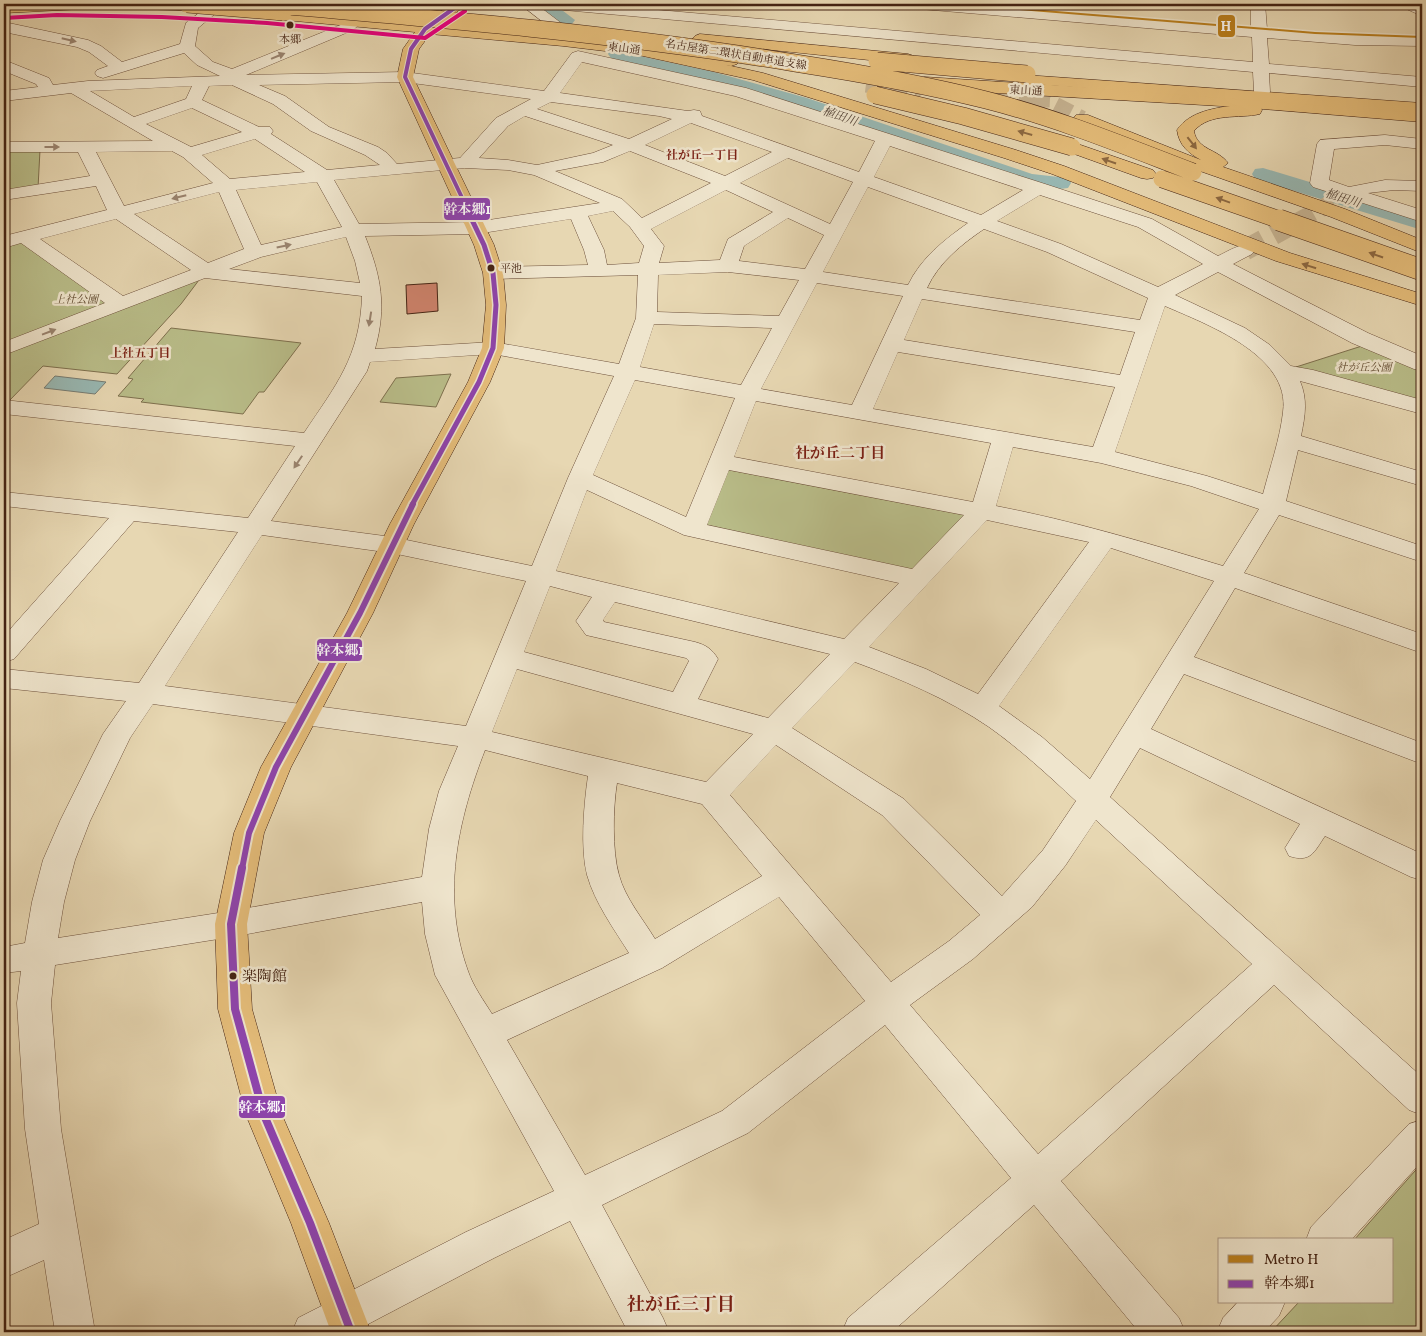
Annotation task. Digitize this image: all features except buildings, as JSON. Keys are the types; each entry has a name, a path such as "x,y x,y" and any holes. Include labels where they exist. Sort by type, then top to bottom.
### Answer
{"main road":[{"path":"4,8 35,4"},
{"name":"東山通","path":"4,8 100,4 217,6 425,29 617,46 791,68 980,87 1238,102 1422,118"},
{"name":"名古屋第二環状自動車道支線","path":"187,4 552,38 731,66 826,84 916,104 1072,147 1422,270"},
{"name":"名古屋第二環状自動車道支線","path":"264,4 520,26 722,51 843,71 957,93 1044,116 1352,231 1422,248"},
{"name":"東山通","path":"300,4 795,48 1025,75 1262,92 1422,107"},
{"path":"348,1324 310,1222 264,1115 235,1009 231,924 249,833 276,767 360,613 392,545 475,391 493,348 496,305 493,273 455,163 405,77 411,49 425,29 460,4"},
{"path":"352,20 482,28 598,40 700,54 866,84"},
{"path":"520,26 1188,91 1422,107"},
{"path":"680,38 797,58 949,75"},
{"path":"617,46 758,76 975,143 1058,170 1283,257 1422,300"},
{"path":"791,68 799,78 810,83 892,110 975,143"},
{"path":"1025,75 973,83 957,89 947,99 945,108 947,114 962,125 1076,170 1162,210"},
{"path":"1050,99 1422,118"},
{"path":"1266,110 1227,111 1208,114 1191,123 1186,135 1190,144 1209,158 1352,218"},
{"path":"1082,118 1146,146 1376,226 1422,248"}],"street":[{"path":"527,4 557,26"},
{"path":"562,5 642,8 806,27 1262,69 1421,71 1420,38 1354,40 1033,7 910,4"},
{"path":"1258,4 1262,92"},
{"path":"1407,4 1422,12"},
{"path":"562,5 594,30"},
{"path":"187,47 191,26 217,6"},
{"path":"1025,75 1033,7"},
{"path":"795,48 813,11"},
{"path":"233,77 348,27 352,20"},
{"path":"4,26 82,43 95,49 119,67"},
{"path":"12,49 38,34"},
{"path":"81,87 97,75 187,47"},
{"path":"187,47 198,60 280,100 304,120 323,132 366,147 389,164 391,170"},
{"path":"455,163 502,122 549,96 578,56 665,74 740,92 1145,223 1219,265 1360,338 1422,364"},
{"path":"4,65 43,81 48,91"},
{"path":"8,98 81,87 203,81 233,77 405,77 659,111 690,117 1054,248 1226,325 1248,338 1266,353 1283,372 1292,386 1295,400 1288,440 1272,505 1093,800 1054,858 1021,898 961,950 888,1003 735,1122 480,1245 348,1324 312,1332"},
{"path":"193,102 203,81"},
{"path":"81,87 132,123 182,149 226,185 255,252"},
{"path":"540,171 547,167 597,158 630,145 740,92"},
{"path":"74,1332 43,1129 34,1003 48,902 59,860 74,821 117,734 312,441 356,370 362,356 372,315 369,271 353,230 322,176 257,133 193,102 132,123"},
{"path":"522,110 630,145 726,183 835,233"},
{"path":"4,147 84,146 182,149 257,133 304,120"},
{"path":"693,530 748,392 886,140"},
{"path":"1422,144 1385,140 1326,144 1319,183 1342,197 1422,216"},
{"path":"84,146 118,212 204,270 210,273 370,290"},
{"path":"640,227 788,152"},
{"path":"4,242 226,185 455,163 508,165 540,171 615,203 625,210 654,246 648,268 646,318 627,372 580,478 454,791 444,829 436,887 441,934 452,975 578,1198 649,1332"},
{"path":"4,195 100,180"},
{"path":"1342,197 1366,187 1422,186"},
{"path":"860,412 915,292 933,260 983,223 1039,188"},
{"path":"4,349 204,270 255,252 353,230 476,228 605,208 615,203"},
{"path":"728,266 735,243 787,211"},
{"path":"577,212 594,250 599,272"},
{"path":"23,236 121,304"},
{"path":"1102,456 1159,295 1246,250"},
{"path":"493,273 599,272 648,268 728,266 812,276 1148,328"},
{"path":"646,318 786,322"},
{"path":"891,344 1128,383"},
{"path":"362,356 493,348 1102,456 1199,481 1422,554"},
{"path":"1283,372 1305,375 1422,407"},
{"path":"4,407 312,441"},
{"path":"712,796 916,578 982,511 1004,439"},
{"path":"1288,440 1422,479"},
{"path":"720,461 1049,524 1105,538 1229,577 1422,644"},
{"path":"580,478 693,530 916,578"},
{"path":"4,499 254,526 392,545 541,576 850,650 900,667 981,708 1007,725 1048,758 1422,1099"},
{"path":"4,653 128,512"},
{"path":"981,708 993,695 1105,538"},
{"path":"608,592 589,621 595,630 695,651 704,659 681,704"},
{"path":"509,657 774,730 893,807 1001,916"},
{"path":"1177,661 1422,754"},
{"path":"4,678 146,693 476,738 712,796 1165,1332"},
{"path":"1134,733 1422,868"},
{"path":"604,769 599,801 599,834 603,875 617,906 650,958"},
{"path":"1300,848 1320,819"},
{"path":"484,1034 650,958 784,879"},
{"path":"4,960 231,924 436,887"},
{"path":"862,1332 1036,1180 1276,964"},
{"path":"1326,1238 1422,1136"},
{"path":"4,1259 59,1234"},
{"path":"1237,1332 1263,1304"}],"green space":[{"path":"40,150 38,188 4,193 4,151"},
{"name":"上社公園","path":"14,241 22,241 108,301 106,305 4,345 4,245"},
{"name":"上社公園","path":"202,276 181,304 117,374 43,366 9,401 4,401 4,353"},
{"path":"171,328 301,343 264,392 259,392 243,414 141,402 144,399 118,396 133,379 128,378"},
{"name":"社が丘公園","path":"1365,345 1422,367 1422,405 1298,371 1296,367"},
{"path":"451,374 436,407 380,402 396,378"},
{"path":"725,469 966,515 910,571 706,525"},
{"path":"1422,1163 1422,1332 1271,1332 1297,1304 1394,1304 1394,1238 1356,1238"}],"water":[{"path":"55,376 106,382 95,394 44,388"}],"waterway":[{"name":"植田川","path":"543,4 566,20"},
{"name":"植田川","path":"617,54 620,57 707,76 800,102 1029,180 1060,183"},
{"name":"植田川","path":"1263,174 1422,223"}],"tunnel":[{"path":"866,84 921,91"},
{"path":"1033,94 1042,99"},
{"path":"969,95 1042,99"},
{"path":"1042,99 1050,99"},
{"path":"1042,99 1082,119"},
{"path":"1298,221 1333,202"},
{"path":"1245,250 1300,220"}],"metro line":[{"name":"H","path":"956,4 1315,33 1422,37"}],"transit line":[{"name":"幹本郷1","path":"351,1332 310,1223 264,1115 235,1009 231,924 249,833 276,767 360,613 402,524 479,382 493,348 496,305 493,273 484,245 405,77 411,49 425,29 460,4"},
{"path":"4,18 57,15 162,17 267,23 425,38 465,11"}],"place":[{"name":"本郷","path":"290,25"},
{"name":"平池","path":"491,268"},
{"name":"楽陶館","path":"233,976"}],"district":[{"name":"社が丘一丁目","path":"702,155"},
{"name":"上社五丁目","path":"140,353"},
{"name":"社が丘二丁目","path":"840,453"},
{"name":"社が丘三丁目","path":"681,1304"}]}
